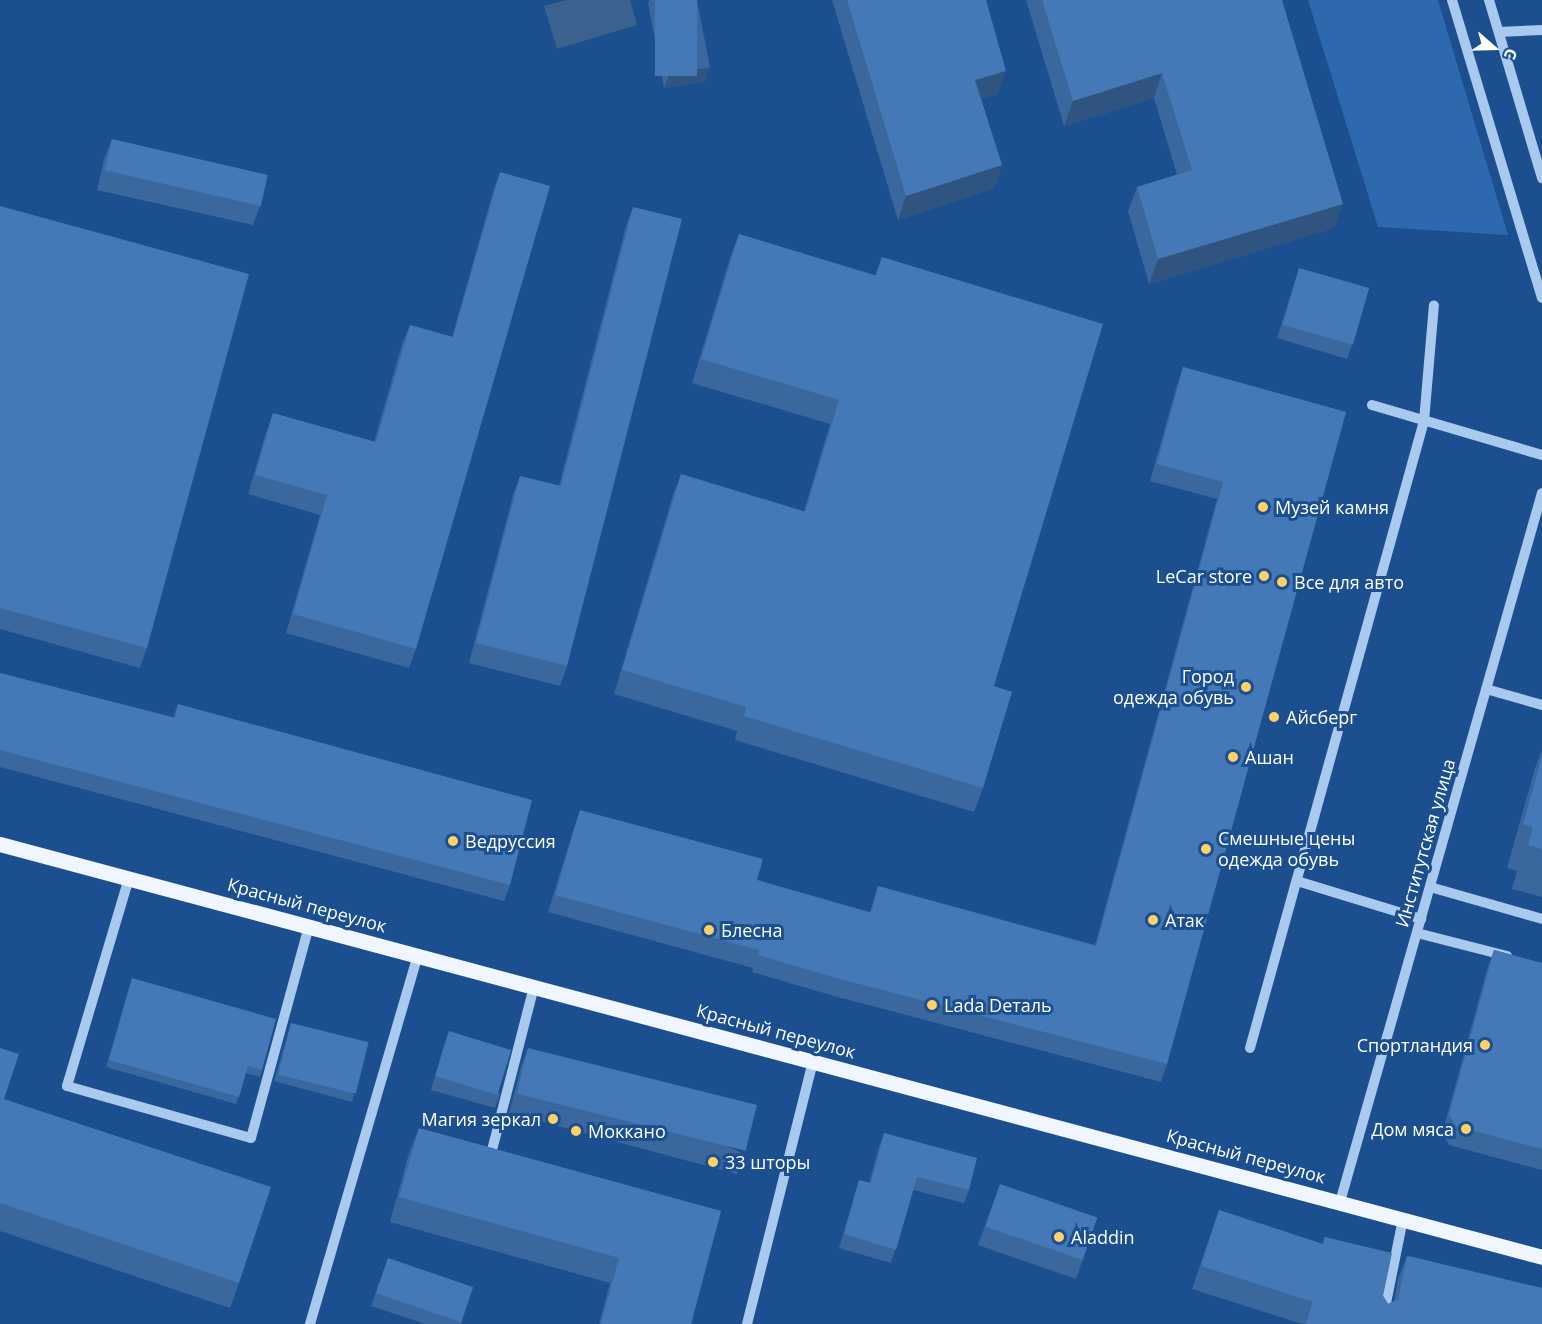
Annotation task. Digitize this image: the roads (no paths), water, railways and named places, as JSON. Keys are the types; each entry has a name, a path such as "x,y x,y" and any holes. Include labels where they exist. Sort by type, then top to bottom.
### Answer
{"main road":[{"name":"Красный переулок","path":"0,843 1542,1257"}],"street":[{"path":"1452,0 1542,298"},
{"path":"1489,0 1542,177"},
{"path":"1499,32 1542,30"},
{"path":"1250,1048 1424,421 1434,305"},
{"path":"1372,405 1542,455"},
{"name":"Институтская улица","path":"1340,1202 1542,493"},
{"path":"1486,689 1542,705"},
{"path":"129,878 67,1086 251,1138 309,926"},
{"path":"1296,881 1421,919"},
{"path":"1430,887 1542,920"},
{"path":"1417,933 1522,959"},
{"path":"310,1324 418,955"},
{"path":"491,1154 534,986"},
{"path":"747,1324 813,1061"},
{"path":"1382,1320 1403,1219"}],"place":[{"name":"Музей камня","path":"1263,507"},
{"name":"LeCar store","path":"1264,576"},
{"name":"Все для авто","path":"1282,582"},
{"name":"Город одежда обувь","path":"1246,687"},
{"name":"Айсберг","path":"1274,717"},
{"name":"Ашан","path":"1233,757"},
{"name":"Ведруссия","path":"453,841"},
{"name":"Смешные цены одежда обувь","path":"1206,849"},
{"name":"Атак","path":"1153,920"},
{"name":"Блесна","path":"709,930"},
{"name":"Lada Dеталь","path":"932,1005"},
{"name":"Спортландия","path":"1485,1045"},
{"name":"Магия зеркал","path":"553,1119"},
{"name":"Дом мяса","path":"1466,1129"},
{"name":"Моккано","path":"576,1131"},
{"name":"33 шторы","path":"713,1162"},
{"name":"Aladdin","path":"1059,1237"}]}
